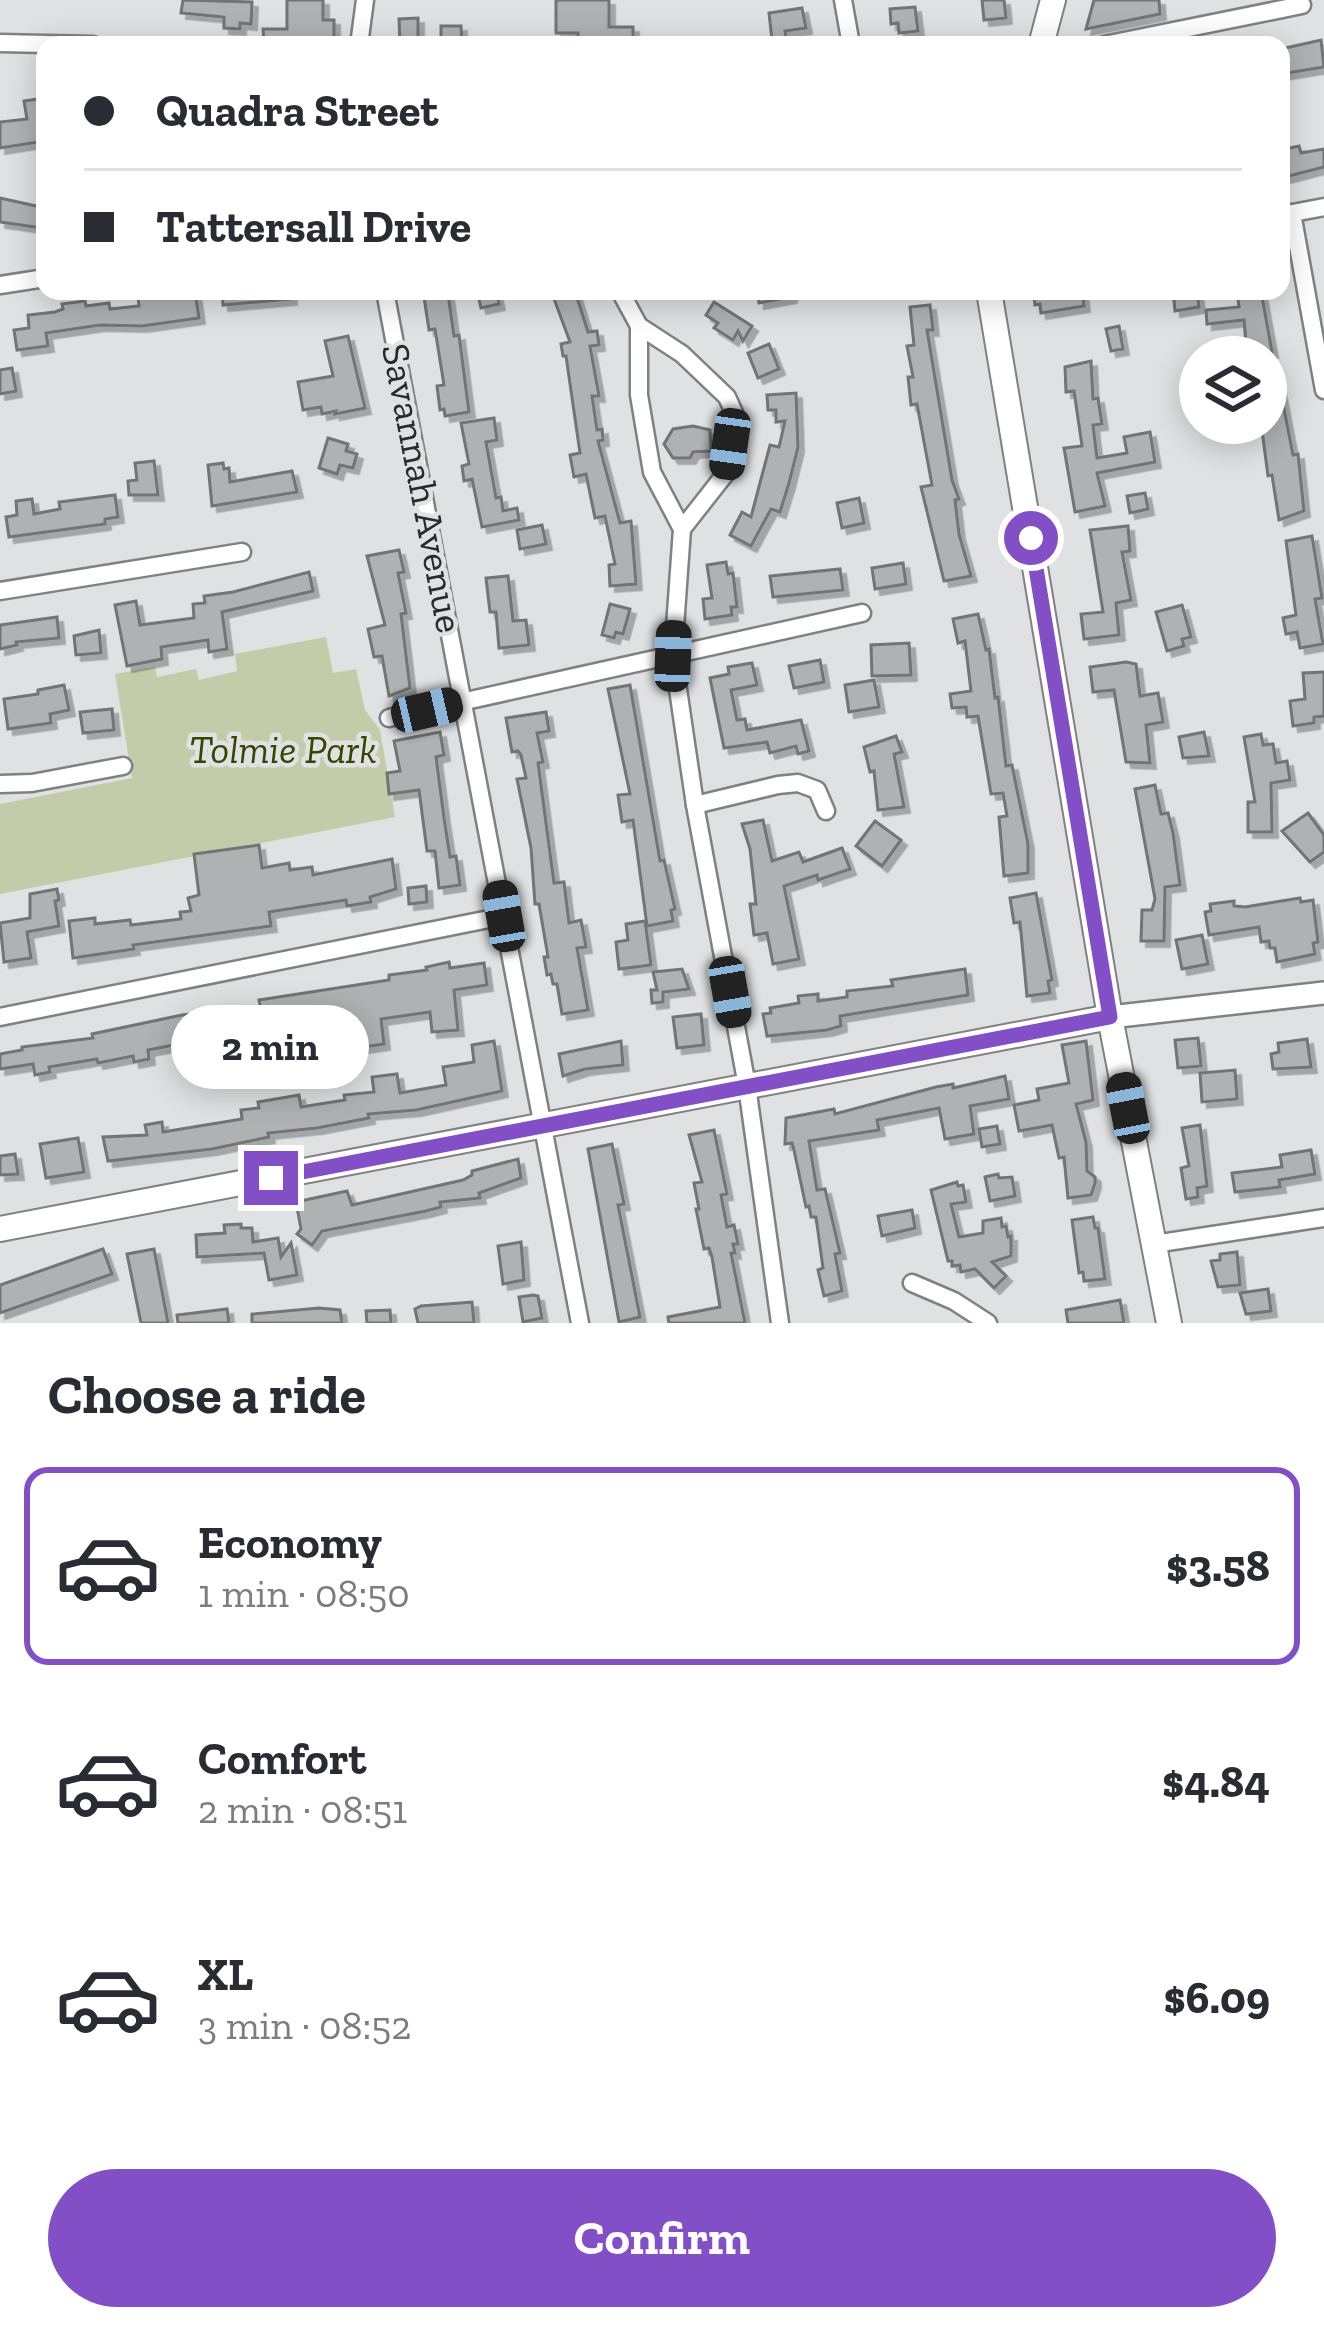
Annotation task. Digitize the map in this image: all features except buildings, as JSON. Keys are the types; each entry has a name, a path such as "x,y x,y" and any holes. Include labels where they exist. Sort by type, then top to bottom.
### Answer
{"main road":[{"path":"1043,36 1053,0"},
{"path":"990,300 1110,1017 1169,1323"},
{"path":"0,1229 1110,1017"}],"street":[{"path":"360,36 365,0"},
{"path":"843,0 849,36"},
{"path":"1149,36 1302,5"},
{"path":"0,43 36,44"},
{"path":"1290,213 1324,207"},
{"path":"1290,228 1324,391"},
{"path":"0,285 36,279"},
{"name":"Savannah Avenue","path":"387,300 580,1323"},
{"path":"625,300 639,326 682,354 728,398 735,415 726,473 682,529"},
{"path":"639,326 639,395 652,472 682,529 673,656 747,1086 780,1323"},
{"path":"0,591 242,552"},
{"path":"388,718 862,614"},
{"path":"0,784 123,766"},
{"path":"695,805 798,783 817,790 826,811"},
{"path":"0,1017 504,916"},
{"path":"1110,1017 1324,993"},
{"path":"1154,1244 1324,1218"},
{"path":"912,1283 954,1301 988,1323"}],"green space":[{"name":"Tolmie Park","path":"326,637 333,673 356,669 365,710 380,730 395,817 0,894 0,804 132,778 115,674 155,667 157,677 196,669 199,680 237,671 235,654"}],"route":[{"path":"271,1178 1110,1017 1031,538"}]}
